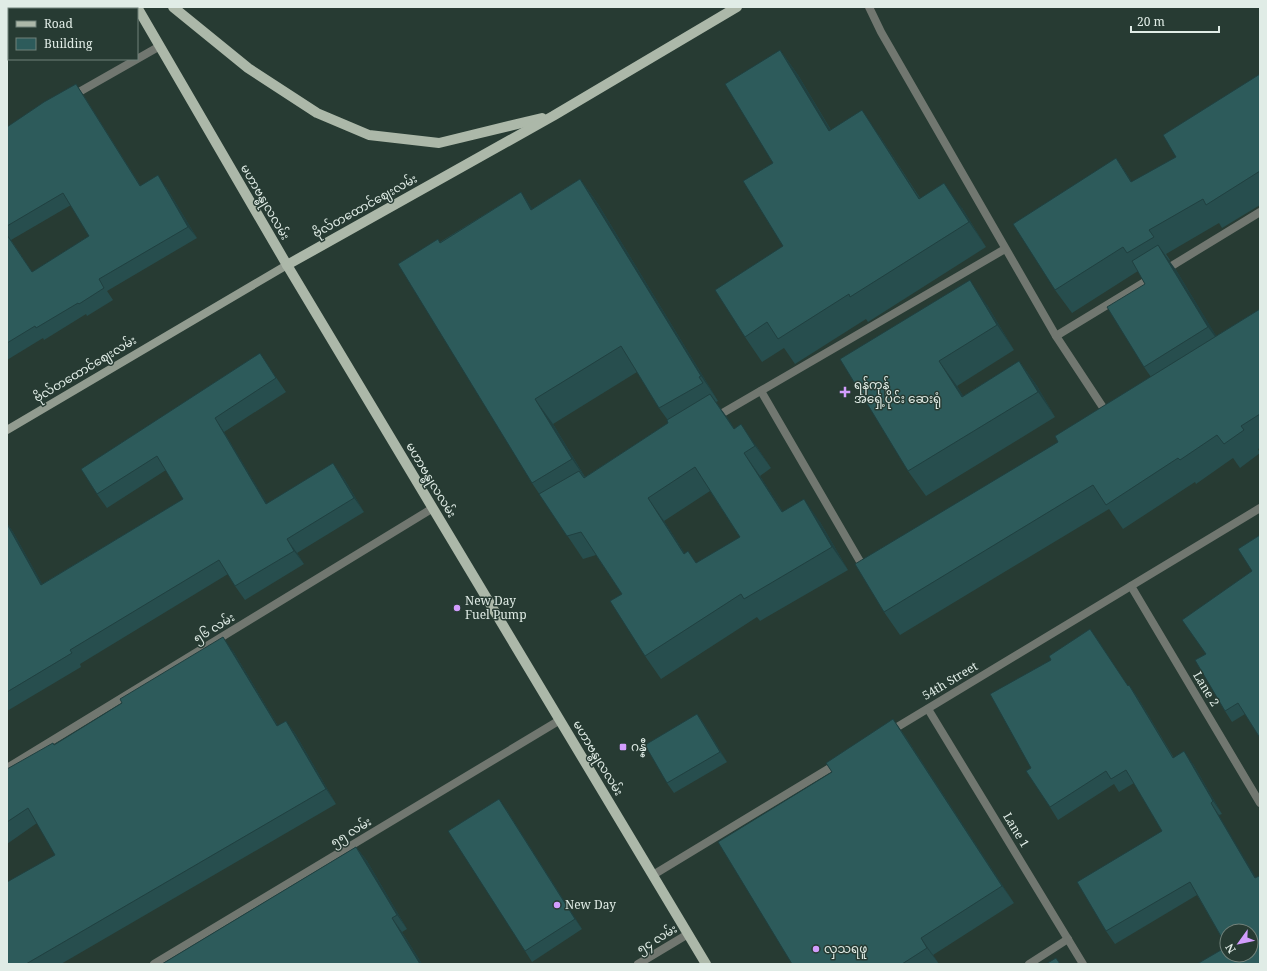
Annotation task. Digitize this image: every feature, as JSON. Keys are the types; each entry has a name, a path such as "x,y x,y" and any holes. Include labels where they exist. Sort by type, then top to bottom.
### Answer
{"main road":[{"path":"173,7 248,68 317,113 369,135 439,143 553,116"},
{"name":"ဗိုလ်တထောင်ဈေးလမ်း","path":"7,430 287,265 553,116 737,7"},
{"name":"မဟာဗန္ဓုလလမ်း","path":"138,9 287,265 706,964"}],"street":[{"path":"868,7 1056,336 1112,420"},
{"path":"138,59 160,46"},
{"path":"63,102 136,60"},
{"path":"1056,336 1260,212"},
{"path":"706,423 1005,249"},
{"path":"761,390 866,572 873,568"},
{"name":"၅၆ လမ်း","path":"7,768 433,508"},
{"name":"54th Street","path":"881,737 1260,508"},
{"name":"Lane 2","path":"1131,586 1260,803"},
{"name":"Lane 1","path":"928,709 1083,964"},
{"name":"၅၅ လမ်း","path":"154,964 560,720"},
{"path":"653,875 848,757"},
{"name":"၅၄ လမ်း","path":"638,964 688,934"},
{"path":"1029,964 1068,939"}],"building":[{"path":"780,50 829,131 862,110 919,199 944,183 969,222 850,297 849,294 778,339 767,322 745,337 715,290 783,246 743,181 773,163 725,84"},
{"path":"1260,74 1260,171 1206,205 1203,199 1149,230 1154,237 1127,253 1123,247 1055,290 1013,224 1116,158 1131,182 1176,157 1163,135"},
{"path":"76,84 140,186 158,175 188,227 99,279 104,288 79,304 78,303 36,328 35,326 7,343 7,235 32,272 89,236 63,193 7,226 7,127 44,102"},
{"path":"580,179 701,376 699,377 703,383 659,408 621,346 535,399 572,459 532,483 398,264 438,239 440,243 521,192 531,210"},
{"path":"1158,245 1208,327 1144,367 1107,307 1145,284 1132,261"},
{"path":"970,280 997,325 939,361 962,397 1019,361 1038,392 908,471 840,359"},
{"path":"1260,309 1260,414 1241,426 1244,430 1224,444 1217,435 1180,460 1178,458 1106,505 1093,485 884,612 855,564 1058,442 1055,436"},
{"path":"260,353 276,378 215,418 266,504 333,463 354,498 287,539 294,551 235,586 219,560 70,650 72,653 7,692 7,524 41,585 183,499 157,456 97,494 81,469"},
{"path":"710,394 734,429 741,424 755,446 744,453 782,512 804,499 832,547 744,599 741,594 645,656 610,601 622,594 581,532 567,536 539,494 579,471 584,478 668,423 667,420","holes":["695,467 740,537 696,563 688,551 684,554 648,498"]},
{"path":"1260,535 1260,738 1238,703 1225,711 1195,660 1206,654 1182,620 1252,571 1238,549"},
{"path":"1090,629 1128,686 1129,685 1173,758 1184,751 1213,801 1211,803 1255,878 1259,876 1260,964 1197,964 1219,951 1219,963 1259,963 1259,923 1219,923 1219,933 1190,882 1106,931 1077,882 1162,831 1126,770 1111,779 1106,771 1050,807 1026,771 1031,768 990,694 1051,660 1049,656"},
{"path":"223,637 277,726 286,721 326,789 26,964 7,964 7,882 55,855 28,808 7,822 7,769 53,743 54,745 122,703 120,699"},
{"path":"697,714 720,752 667,783 645,745"},
{"path":"893,719 1002,886 921,938 927,948 902,964 792,964 718,842 832,772 826,763"},
{"path":"499,799 575,919 525,951 448,831"},
{"path":"356,847 397,915 392,918 420,964 162,964"},
{"path":"1056,958 1060,964 1046,964"}],"place":[{"name":"ရန်ကုန် အရှေ့ပိုင်း ဆေးရုံ","path":"845,392"},
{"name":"New Day Fuel Pump","path":"457,608"},
{"name":"ဂန္နီ","path":"623,747"},
{"name":"New Day","path":"557,905"},
{"name":"လှသရဖူ","path":"816,949"}]}
